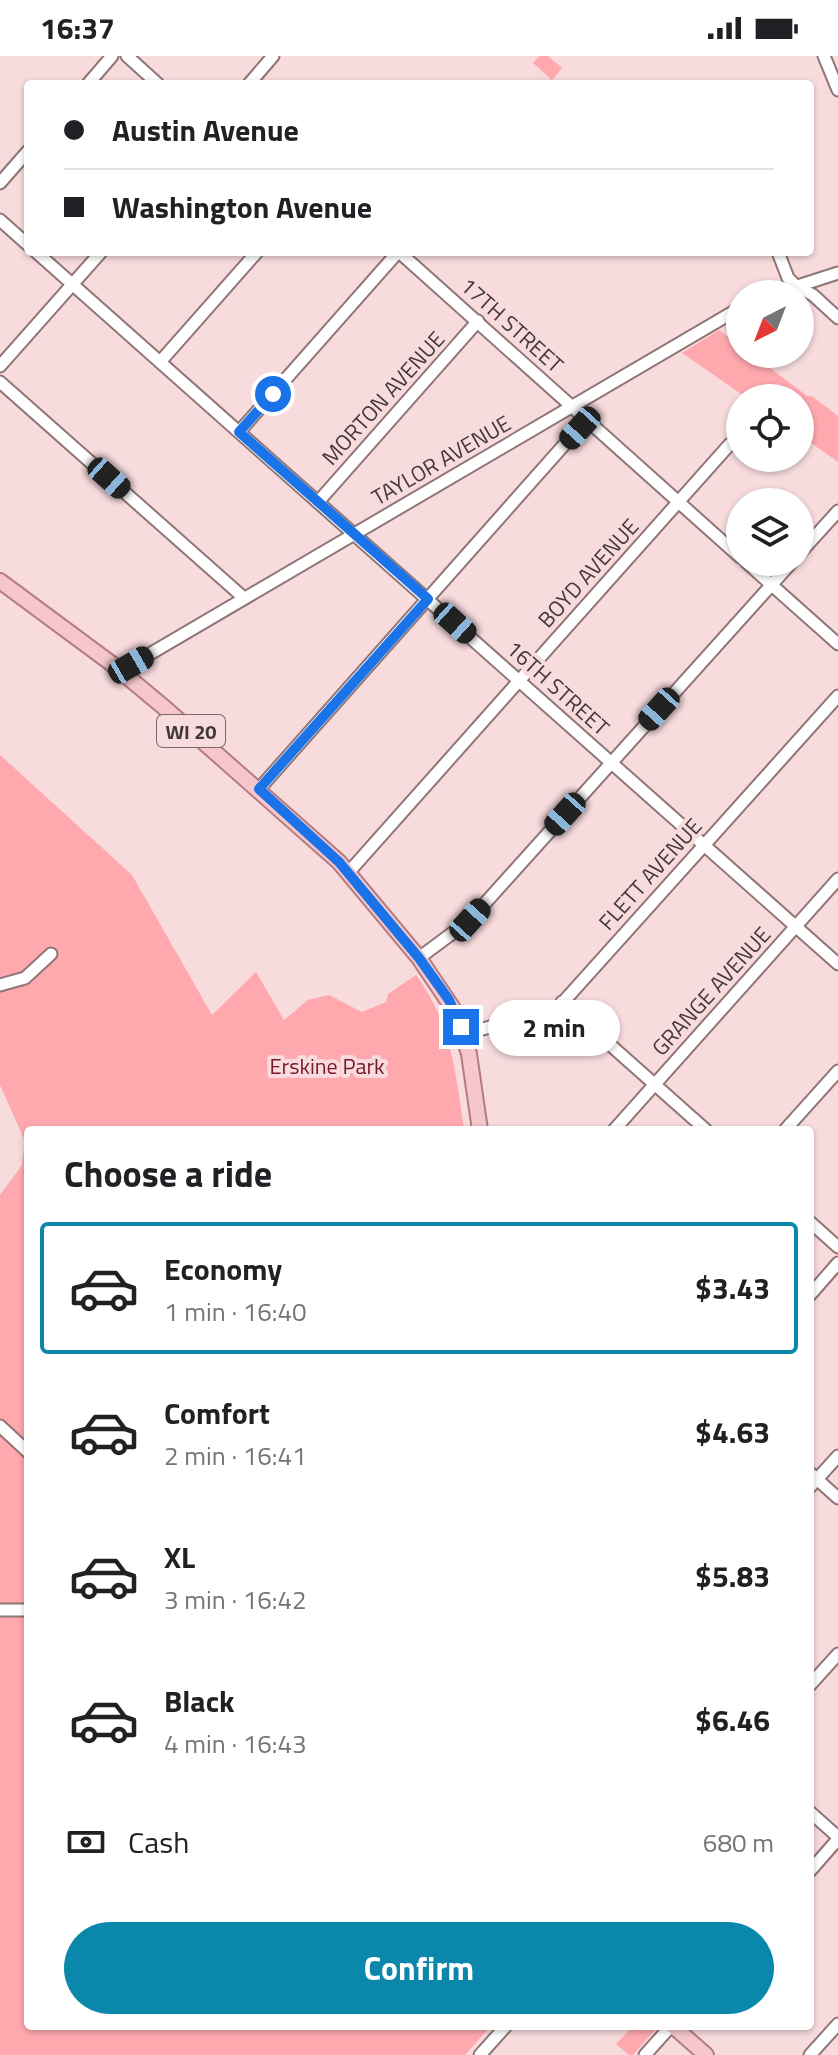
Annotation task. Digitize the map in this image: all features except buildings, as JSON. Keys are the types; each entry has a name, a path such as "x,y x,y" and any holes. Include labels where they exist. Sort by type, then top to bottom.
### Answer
{"main road":[{"name":"WI 20","path":"0,581 166,709 339,862 419,958 449,1000 469,1054 479,1126"},
{"path":"677,2030 706,2055"}],"street":[{"path":"91,80 112,56"},
{"path":"127,56 154,80"},
{"path":"252,80 273,56"},
{"path":"824,56 838,90"},
{"path":"0,183 24,156"},
{"path":"0,220 24,241"},
{"name":"16TH STREET","path":"40,256 838,964"},
{"path":"0,366 97,256"},
{"path":"160,362 253,256"},
{"path":"239,432 395,256"},
{"name":"17TH STREET","path":"404,256 726,544"},
{"path":"780,256 790,280"},
{"path":"814,280 838,273"},
{"path":"814,296 838,318"},
{"name":"TAYLOR AVENUE","path":"122,674 131,665 244,598 726,316"},
{"name":"MORTON AVENUE","path":"318,502 478,321"},
{"path":"0,382 244,598"},
{"path":"259,789 587,419"},
{"name":"BOYD AVENUE","path":"348,873 726,449"},
{"path":"814,538 838,511"},
{"path":"762,576 838,644"},
{"path":"419,958 470,920 780,576"},
{"name":"FLETT AVENUE","path":"464,1034 557,1009 838,696"},
{"name":"GRANGE AVENUE","path":"618,1126 838,879"},
{"path":"0,985 25,978 51,954"},
{"path":"562,1002 702,1126"},
{"path":"789,1126 838,1071"},
{"path":"814,1226 838,1247"},
{"path":"814,1290 838,1263"},
{"path":"0,1426 24,1448"},
{"path":"814,1477 838,1456"},
{"path":"814,1480 838,1498"},
{"path":"0,1610 24,1610"},
{"path":"814,1681 838,1654"},
{"path":"814,1816 838,1838 814,1866"},
{"path":"810,2055 838,2024"},
{"path":"480,2055 502,2030"},
{"path":"645,2055 668,2030"}],"green space":[{"path":"539,56 548,56 562,68 552,80 533,63"},
{"path":"719,330 726,335 726,368 770,368 791,384 727,384 682,353"},
{"path":"814,398 838,416 838,462 814,445"},
{"name":"Erskine Park","path":"0,755 132,875 212,1015 256,972 284,1020 308,1000 329,995 362,1012 386,1002 388,994 416,975 437,1011 450,1049 463,1126 24,1126 24,1139 0,1085"},
{"path":"24,1149 24,2030 487,2030 465,2055 0,2055 0,1195 22,1165"},
{"path":"629,2030 655,2030 633,2055 616,2044"}],"route":[{"path":"273,394 239,432 428,599 259,789 339,862 419,958 449,1000 461,1027"}]}
